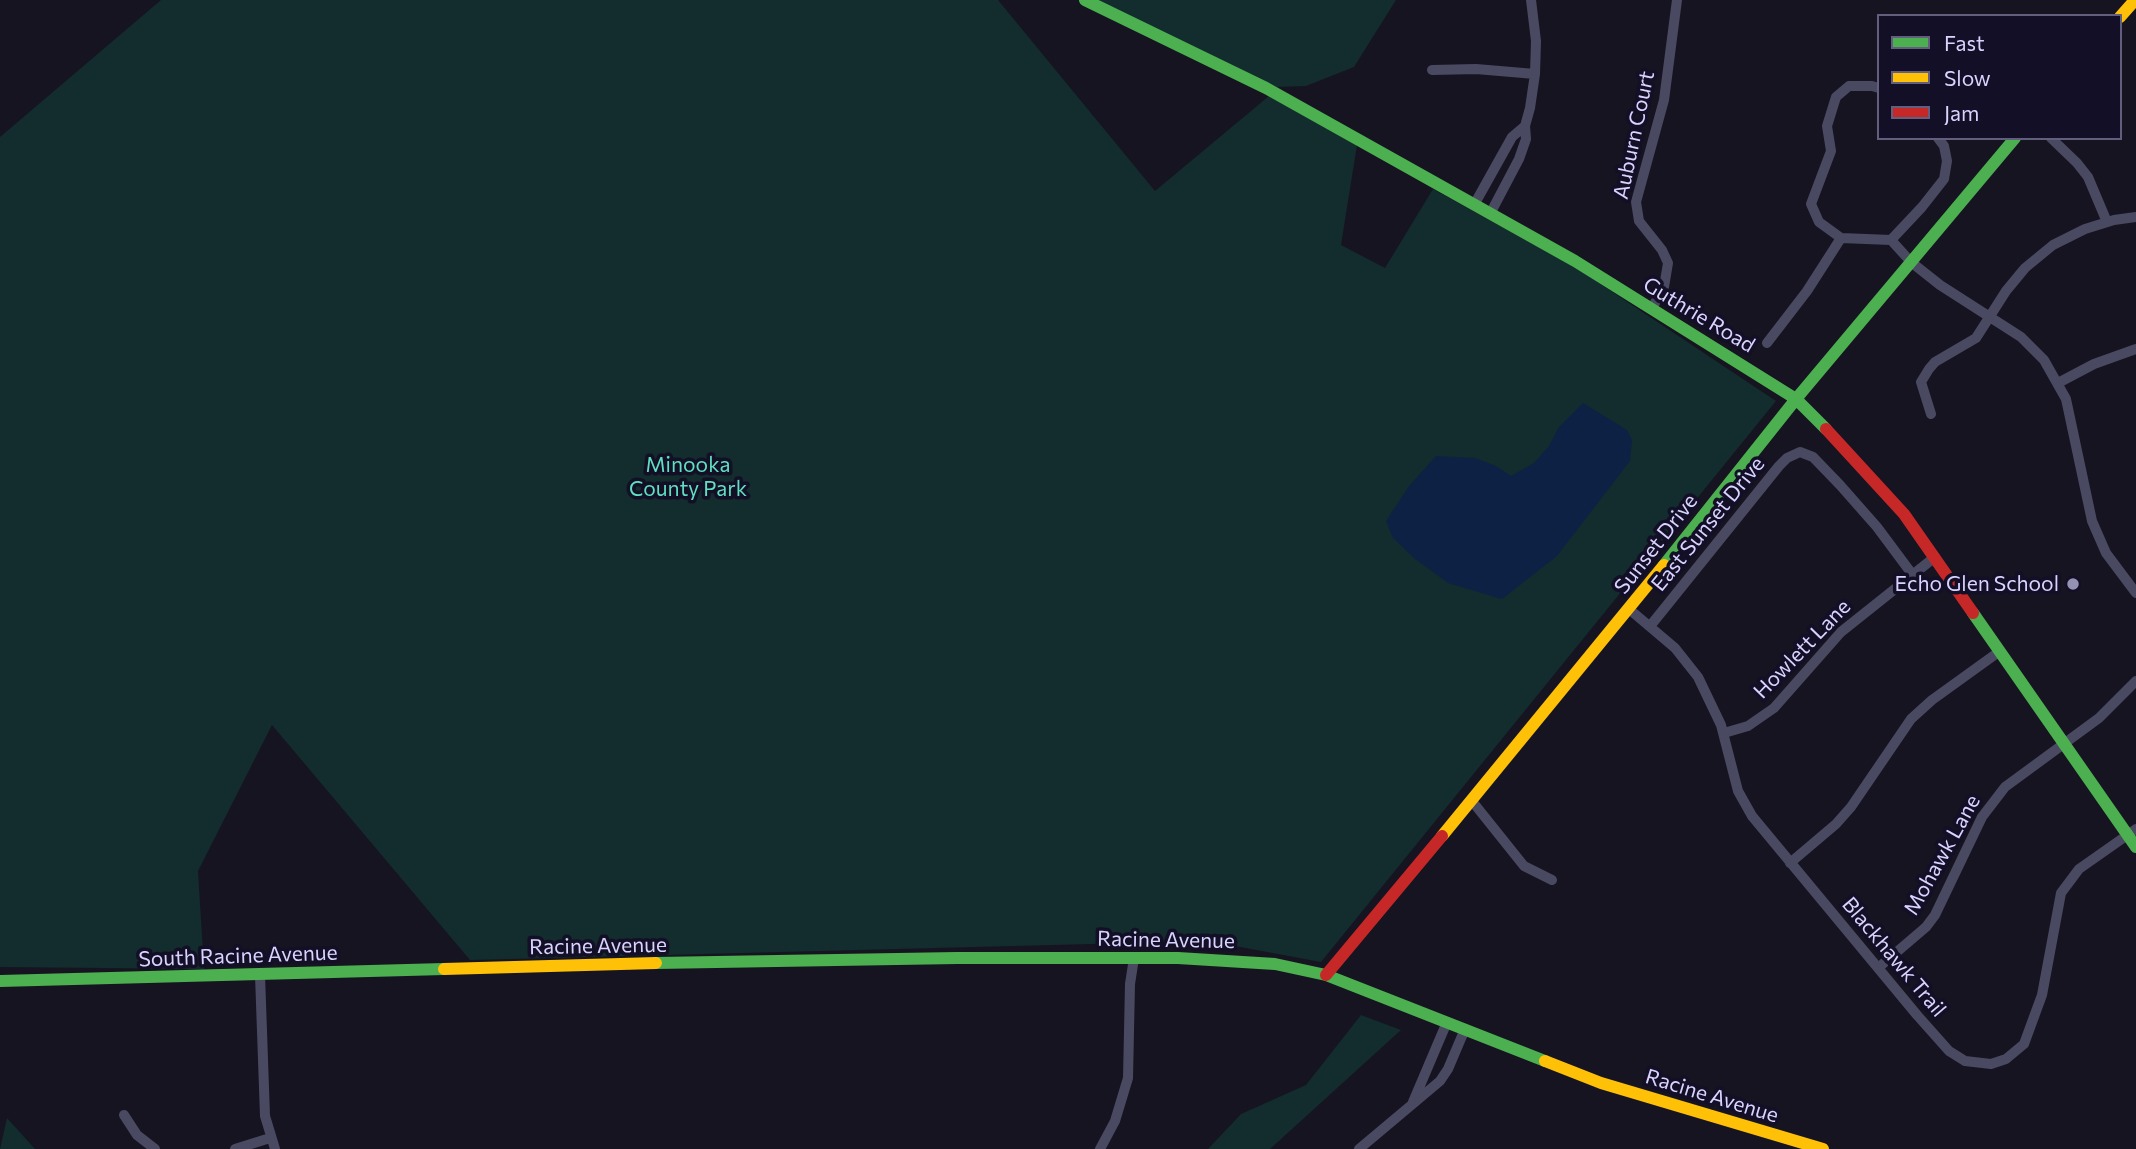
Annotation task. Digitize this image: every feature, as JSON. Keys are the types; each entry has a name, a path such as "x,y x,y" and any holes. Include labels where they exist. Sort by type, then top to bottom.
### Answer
{"street":[{"name":"Guthrie Road","path":"1084,0 1219,65 1474,205 1652,308 1797,400 1904,514 2064,743 2132,832 2136,847"},
{"path":"1490,214 1525,147 1525,127 1535,74 1536,41 1531,0"},
{"name":"Auburn Court","path":"1652,308 1664,287 1668,263 1639,221 1636,202 1664,100 1676,0"},
{"path":"2122,15 2135,0"},
{"path":"1432,71 1476,69 1535,74"},
{"path":"1877,88 1849,86 1836,97 1826,127 1831,152 1811,204 1819,222 1841,238 1891,240 1911,262 1940,285 2037,351 2058,383 2073,424 2092,521 2106,553 2136,593"},
{"path":"1474,205 1513,137 1525,127"},
{"path":"1891,240 1944,179 1947,160 1944,146 1940,140"},
{"name":"Sunset Drive","path":"1326,975 1472,801 1797,400 2013,140"},
{"path":"2053,140 2088,177 2106,222"},
{"path":"1497,166 1510,174"},
{"path":"1931,414 1921,382 1935,362 1976,338 2006,291 2025,268 2048,249 2085,229 2136,217"},
{"path":"1768,343 1807,291 1841,238"},
{"path":"2058,383 2094,364 2136,349"},
{"name":"East Sunset Drive","path":"1651,625 1779,466 1787,458 1800,452 1813,457 1840,485 1912,573"},
{"name":"Howlett Lane","path":"1724,733 1748,726 1774,708 1841,632 1935,557"},
{"name":"Blackhawk Trail","path":"1629,609 1651,625 1692,669 1709,698 1724,733 1734,778 1745,805 1878,968 1957,1057 1973,1063 1991,1064 2006,1059 2024,1044 2042,995 2061,893 2079,869 2132,832"},
{"path":"1790,863 1836,824 1851,807 1911,719 1932,700 2000,651"},
{"name":"Mohawk Lane","path":"1878,968 1935,915 1991,803 2022,772 2099,719 2136,681"},
{"path":"1472,801 1524,866 1552,880"},
{"name":"Racine Avenue","path":"477,968 980,958 1212,959 1275,964 1326,975 1601,1083 1823,1149"},
{"path":"1100,1149 1115,1121 1128,1079 1130,984 1134,958"},
{"name":"South Racine Avenue","path":"0,981 477,968"},
{"path":"260,975 263,1099 270,1138 275,1149"},
{"path":"1413,1102 1447,1022"},
{"path":"1359,1149 1444,1076 1465,1029"},
{"path":"124,1115 137,1135 155,1149"},
{"path":"235,1149 270,1138"}],"green space":[{"name":"Minooka County Park","path":"161,0 998,0 1155,191 1269,96 1357,145 1341,245 1385,268 1433,189 1575,267 1776,401 1321,962 1208,941 470,960 272,725 198,871 204,969 0,967 0,137"},
{"path":"1096,0 1396,0 1354,67 1306,86 1277,87"},
{"path":"1361,1015 1401,1030 1270,1149 1208,1149 1241,1114 1306,1085"},
{"path":"7,1118 35,1149 0,1149"}],"water":[{"path":"1583,403 1627,430 1632,440 1630,461 1557,556 1502,599 1448,583 1415,559 1393,538 1386,521 1409,486 1436,456 1475,458 1496,466 1511,476 1534,463 1549,446 1559,427"}],"traffic: fast":[{"path":"1085,0 1266,88 1575,261 1796,399 1826,429"},
{"path":"1664,565 1796,399 2013,140"},
{"path":"1973,613 2136,847"},
{"path":"656,963 957,958 1178,958 1275,964 1326,975 1545,1061"},
{"path":"0,981 444,969"}],"traffic: slow":[{"path":"2122,15 2135,0"},
{"path":"1442,836 1664,565"},
{"path":"444,969 656,963"},
{"path":"1545,1061 1601,1083 1823,1149"}],"traffic: jam":[{"path":"1826,429 1904,514 1973,613"},
{"path":"1326,975 1442,836"}],"place":[{"name":"Echo Glen School","path":"2073,584"}]}
